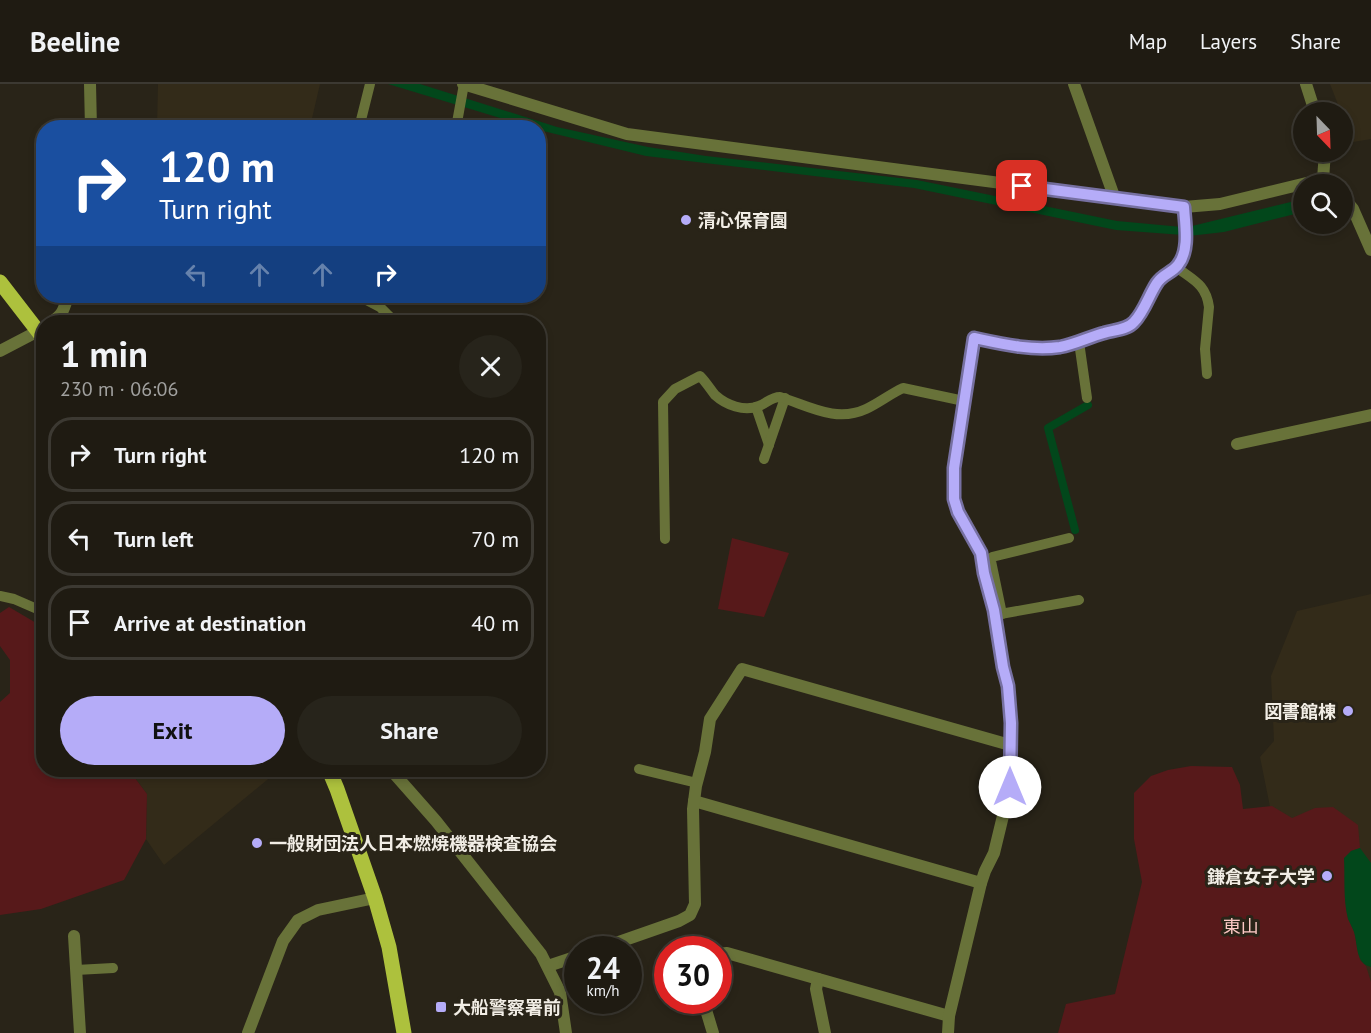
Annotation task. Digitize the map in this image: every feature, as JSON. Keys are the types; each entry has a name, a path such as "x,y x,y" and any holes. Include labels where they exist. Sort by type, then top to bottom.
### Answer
{"main road":[{"path":"0,282 36,326"},
{"path":"331,777 375,898 389,948 404,1033"}],"street":[{"path":"90,84 91,120"},
{"path":"463,84 627,134 1115,199 1184,207 1220,204 1293,189"},
{"path":"1074,84 1115,199"},
{"path":"1306,84 1312,102"},
{"path":"1353,209 1371,250"},
{"path":"0,351 36,336"},
{"path":"1237,444 1371,415"},
{"path":"948,1033 949,1016 981,883 994,853 1010,787 1011,723 998,614"},
{"path":"636,936 690,915 694,904 693,809 710,719 742,669 1010,745"},
{"path":"397,777 436,821 541,954 560,992 566,1033"},
{"path":"694,801 981,883"},
{"path":"248,1033 283,941 298,920 318,910 375,898"},
{"path":"74,936 80,1033"},
{"path":"732,954 949,1016"},
{"path":"548,966 564,961"},
{"path":"818,979 816,989 825,1033"},
{"path":"707,1014 713,1033"}],"lane":[{"path":"361,120 370,84"},
{"path":"457,120 463,84"},
{"path":"998,614 984,573 981,553 958,512 954,499 954,468 974,338 1026,348 1061,347 1131,325 1136,321 1157,283 1181,260 1186,237 1184,207"},
{"path":"1176,267 1201,285 1206,293 1209,307 1205,349 1207,374"},
{"path":"373,303 380,307 386,315"},
{"path":"1079,342 1087,398"},
{"path":"665,539 663,402 675,389 700,376 727,404 740,408 756,407 774,397 784,398 835,415 846,415 866,409 903,388 964,401"},
{"path":"764,459 784,398"},
{"path":"756,407 769,446"},
{"path":"998,614 992,557 1070,538"},
{"path":"0,596 36,609"},
{"path":"998,614 1079,600"},
{"path":"639,769 697,783"},
{"path":"76,970 112,968"}],"shaded area":[{"path":"158,84 320,84 312,120 157,120"},
{"path":"388,84 420,84 535,120 507,120"},
{"path":"1330,84 1371,84 1371,139 1353,142 1353,102 1337,102"},
{"path":"546,124 648,147 706,156 917,180 1117,221 1192,226 1293,201 1293,215 1224,232 1189,236 1116,230 914,188 646,156 546,132"},
{"name":"鎌倉女子大学","path":"1371,594 1371,1033 1308,996 1260,757 1274,741 1271,676 1297,611"},
{"path":"134,777 271,777 164,865 146,839 147,794"},
{"path":"1360,848 1371,863 1371,967 1362,962 1360,958 1345,904 1344,858 1351,851"}],"green space":[{"path":"732,538 789,553 764,617 718,609"},
{"path":"9,607 36,623 36,777 134,777 147,794 146,839 124,880 41,909 0,915 0,702 10,693 10,660 0,646 0,613"},
{"name":"東山","path":"1191,766 1232,767 1240,785 1243,809 1272,806 1292,818 1315,808 1333,807 1358,825 1360,848 1351,851 1345,898 1360,960 1366,966 1371,982 1371,1033 1058,1033 1066,1004 1115,994 1142,882 1134,839 1134,793 1151,776"}],"waterway":[{"path":"1075,530 1048,428 1088,405"}],"place":[{"name":"清心保育園","path":"686,220"},
{"name":"図書館棟","path":"1348,711"},
{"name":"一般財団法人日本燃焼機器検査協会","path":"257,843"},
{"name":"鎌倉女子大学","path":"1327,876"},
{"name":"大船警察署前","path":"441,1007"}],"route":[{"path":"1010,787 1011,723 1008,686 994,610 981,553 958,512 954,499 954,468 974,338 1026,348 1061,347 1125,328 1136,321 1164,274 1176,267 1181,260 1186,237 1184,207 1022,186"}]}
